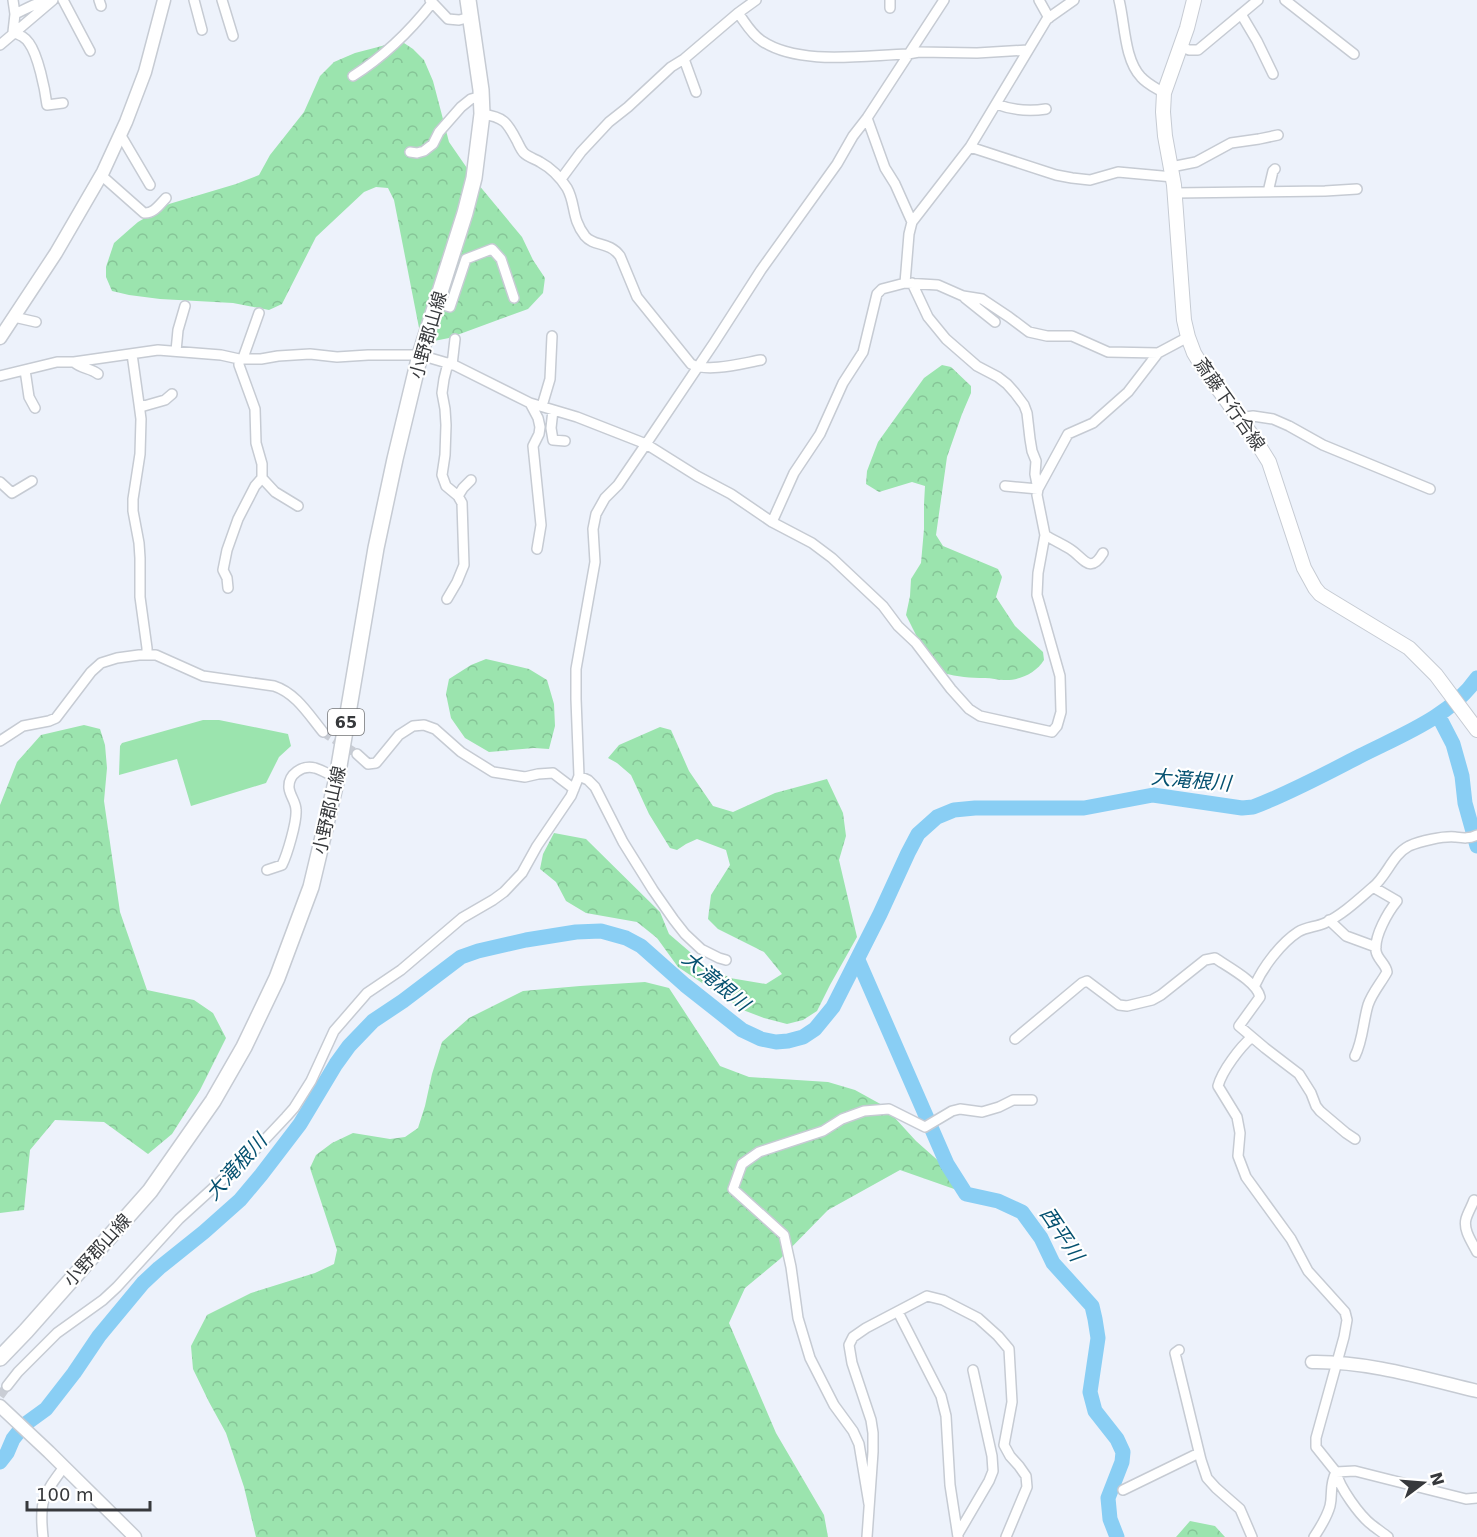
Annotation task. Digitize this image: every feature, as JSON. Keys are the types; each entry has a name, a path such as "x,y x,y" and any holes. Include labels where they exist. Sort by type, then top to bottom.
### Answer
{"main road":[{"name":"小野郡山線","path":"0,1358 150,1191 213,1101 244,1047 278,978 311,887 337,777 376,548 395,459 420,356 472,186 479,144 482,96 468,0"},
{"name":"斎藤下行合線","path":"1194,0 1164,93 1163,112 1175,193 1184,320 1194,353 1269,462 1304,568 1315,588 1320,594 1409,648 1438,678 1474,725"}],"street":[{"path":"13,0 15,14 13,32"},
{"path":"63,0 90,51"},
{"path":"0,338 56,253 101,175 145,72 164,0"},
{"path":"194,0 202,30"},
{"path":"222,0 233,36"},
{"path":"561,179 581,152 609,122 671,67 756,0"},
{"path":"7,1386 57,1333 117,1287 179,1219 256,1149 286,1117 311,1081 334,1031 367,993 401,970 462,918 493,900 522,873 537,846 567,803 579,776 576,669 595,562 593,530 596,513 605,498 618,485 698,368 761,270 837,164 853,136 944,0"},
{"path":"1039,0 1049,18"},
{"path":"1038,489 1035,474 1036,461 1024,405 1007,384 977,366 946,339 928,317 909,283 909,234 912,222 970,147 1039,31 1049,18 1074,0"},
{"path":"1119,0 1134,69 1149,85 1164,93"},
{"path":"1180,46 1189,50 1198,50 1258,0"},
{"path":"1285,0 1354,54"},
{"path":"15,14 44,1 52,1"},
{"path":"0,45 52,1"},
{"path":"353,76 368,67 402,37 431,2 448,19 471,17"},
{"path":"738,13 753,34 782,51 826,58 919,52 977,53 1028,50"},
{"path":"1241,14 1274,74"},
{"path":"13,32 23,37 31,45 44,83 47,105 63,103"},
{"path":"684,59 696,92"},
{"path":"410,152 424,151 433,144 439,132 461,107 471,99 482,96"},
{"path":"996,104 1023,111 1046,109"},
{"path":"482,114 500,118 513,133 522,152 548,166 561,179 569,191 576,222 586,238 591,242 616,250 637,297 691,364 698,368 761,360"},
{"path":"867,118 885,168 912,222"},
{"path":"120,134 150,185"},
{"path":"970,147 1056,175 1090,180 1118,172 1172,172 1231,143 1278,135"},
{"path":"1268,192 1275,169"},
{"path":"101,175 144,213 155,210 166,198"},
{"path":"1175,193 1325,192 1357,189"},
{"path":"437,303 450,307 466,259 492,249 501,259 514,298"},
{"path":"772,522 794,473 820,434 843,383 863,351 877,294 882,290 909,283 938,285 963,296 982,299 1029,332 1047,336 1072,336 1108,352 1158,353"},
{"path":"963,296 995,322"},
{"path":"176,351 178,330 185,306"},
{"path":"228,588 224,570 227,550 238,519 255,486 262,478 262,464 256,443 255,409 239,365 259,314"},
{"path":"14,317 36,322"},
{"path":"542,406 550,379 552,336"},
{"path":"0,376 57,362 74,362 158,350 221,355 241,359 310,354 337,357 420,356 450,364 530,403 577,417 646,444 772,522 812,543 832,558 883,606 969,709 980,716 1052,732 1057,726 1061,712 1060,676 1037,596 1038,573 1045,535 1037,495 1038,489 1068,434 1093,423 1128,392 1158,353 1188,337"},
{"path":"447,599 464,565 462,503 458,496 446,486 442,475 446,425 442,393 455,339"},
{"path":"132,354 141,419 141,454 133,511 139,543 140,597 147,655"},
{"path":"74,362 98,374"},
{"path":"25,370 29,397 35,408"},
{"path":"140,404 144,406 165,400 172,394"},
{"path":"530,403 540,427 533,446 541,525 537,549"},
{"path":"553,410 551,428 553,440 565,441"},
{"path":"1239,418 1273,419 1323,445 1431,489"},
{"path":"262,478 275,492 298,506"},
{"path":"458,496 471,480"},
{"path":"0,482 12,493 32,481"},
{"path":"1005,486 1038,489"},
{"path":"1045,535 1073,551 1088,564 1096,562 1103,553"},
{"path":"0,741 23,726 56,718 91,672 101,663 117,658 147,655 156,656 203,676 282,688 298,701 323,732"},
{"path":"357,754 368,764 376,763 399,735 413,726 424,725 435,729 461,752 493,772 525,777 553,773 574,789"},
{"path":"267,870 279,867 284,862 293,829 296,806 289,789 290,778 297,771 307,768 315,768 337,777"},
{"path":"579,776 588,780 595,787 629,852 685,934 701,949 726,960"},
{"path":"1255,985 1262,971 1287,941 1299,931 1329,920 1373,887 1407,847 1426,841 1454,837 1464,839 1477,835"},
{"path":"1356,1056 1368,1004 1387,972 1386,966 1376,952 1379,934 1390,910 1397,901 1373,887"},
{"path":"1329,920 1346,936 1376,947"},
{"path":"1015,1040 1082,983 1087,981 1119,1005 1128,1006 1152,1000 1206,960 1215,958 1255,985 1260,997 1239,1026 1299,1074 1320,1111 1355,1139"},
{"path":"1252,1037 1245,1042 1231,1062 1218,1086 1238,1117 1240,1133 1238,1156 1246,1177 1291,1239 1308,1272 1345,1312 1347,1320 1315,1443 1316,1447 1336,1472 1344,1490 1365,1518 1388,1537"},
{"path":"869,1504 859,1444 853,1431 834,1405 810,1358 798,1318 784,1235 733,1189 742,1164 759,1152 823,1131 842,1119 864,1111 889,1109 925,1127 952,1111 960,1109 982,1112 1012,1100 1032,1100"},
{"path":"1474,1200 1465,1226 1477,1252"},
{"path":"867,1537 873,1434 849,1345 853,1337 866,1328 927,1296 943,1300 978,1318 998,1335 1009,1349 1012,1402 1004,1445 1026,1476 1027,1487 1006,1537"},
{"path":"898,1312 944,1406 950,1485 958,1535"},
{"path":"1179,1350 1175,1353 1207,1478 1240,1509 1252,1537"},
{"path":"1312,1362 1338,1361 1400,1372 1477,1391"},
{"path":"958,1535 993,1471 989,1440 973,1370"},
{"path":"0,1406 50,1452 135,1537"},
{"path":"1123,1490 1199,1453"},
{"path":"43,1537 41,1514 43,1498 64,1467"},
{"path":"1336,1472 1355,1471 1466,1499 1477,1498"},
{"path":"1314,1537 1330,1505 1332,1480 1336,1472"}],"green space":[{"path":"401,41 424,60 433,81 449,142 478,184 522,237 545,278 543,293 528,309 449,338 429,342 421,338 394,200 388,188 376,187 364,192 316,237 282,304 269,310 233,303 160,299 112,291 106,277 106,267 114,243 131,228 169,204 259,175 270,155 304,112 320,76 334,62 355,53"},
{"path":"942,365 951,367 971,386 971,393 947,457 936,535 943,546 998,569 1002,577 996,597 1015,626 1043,652 1044,660 1036,669 1015,679 1004,680 943,673 918,639 906,615 911,579 921,563 925,486 912,482 879,492 866,484 867,471 878,442 924,378"},
{"path":"486,659 529,669 547,680 554,704 555,726 549,749 489,752 465,738 451,718 446,694 449,679 471,665"},
{"path":"203,720 219,720 288,734 291,746 279,757 266,783 191,806 177,759 119,775 122,743"},
{"path":"84,725 100,729 105,745 107,768 104,801 120,912 147,990 194,1000 213,1013 226,1038 200,1090 172,1134 148,1154 104,1122 55,1120 30,1150 24,1210 0,1213 0,805 17,762 41,735"},
{"path":"660,727 671,730 689,771 713,806 733,812 775,793 827,779 843,813 846,836 839,860 857,937 817,1011 803,1020 787,1024 743,1010 678,967 657,938 637,922 586,913 566,901 556,882 540,869 543,854 554,833 586,839 660,912 669,934 704,964 730,978 766,984 782,974 764,952 718,929 708,919 711,895 730,865 726,850 697,839 677,850 670,848 649,814 631,775 608,758 619,745"},
{"path":"645,982 669,988 720,1066 749,1077 828,1082 855,1090 884,1106 916,1141 960,1180 957,1190 900,1170 828,1210 780,1259 745,1288 729,1323 776,1433 824,1515 828,1537 256,1537 244,1487 226,1433 193,1369 191,1346 207,1315 251,1293 315,1273 334,1264 337,1250 310,1168 316,1155 332,1143 353,1133 390,1139 405,1137 418,1128 442,1042 469,1018 523,991"},
{"path":"1190,1521 1215,1526 1225,1537 1176,1537"}],"waterway":[{"name":"大滝根川","path":"0,1462 24,1425 46,1409 99,1336 143,1283 240,1200 261,1175 300,1124 349,1046 373,1021 461,957 526,940 576,932 601,931 626,938 641,946 685,985 742,1030 761,1039 776,1042 803,1037 815,1029 833,1007 918,834 937,817 954,810 975,808 1084,808 1153,795 1242,808 1253,807 1307,783 1424,724 1453,704 1477,678"},
{"path":"1438,715 1453,744 1462,776 1465,803 1477,846"},
{"name":"西平川","path":"858,960 947,1164 966,1194 998,1201 1022,1212 1041,1238 1053,1263 1092,1306 1098,1338 1090,1392 1095,1411 1117,1439 1123,1452 1122,1462 1108,1498 1110,1519 1117,1537"}],"tunnel":[{"path":"323,732 357,754"},
{"path":"0,1396 7,1386"}]}
